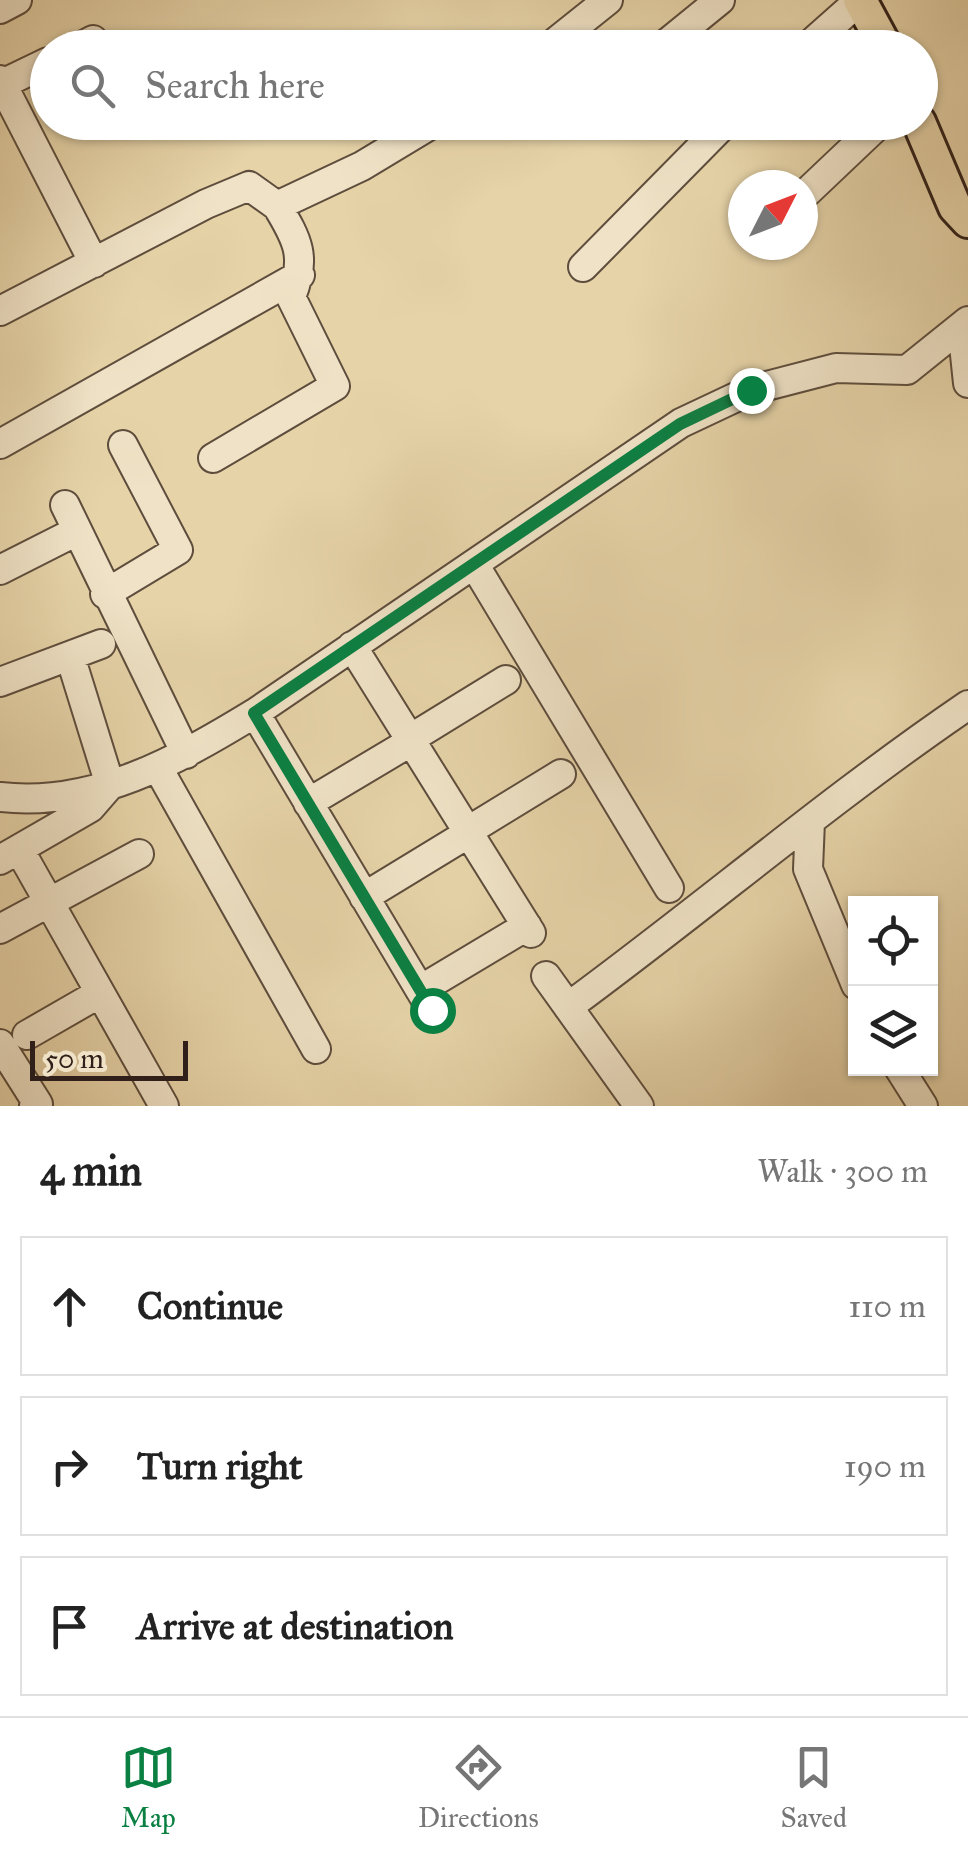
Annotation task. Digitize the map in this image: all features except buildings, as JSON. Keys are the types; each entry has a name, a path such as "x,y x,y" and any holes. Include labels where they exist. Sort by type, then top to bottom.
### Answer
{"main road":[{"path":"860,0 876,30"},
{"path":"927,140 956,206 968,220"}],"street":[{"path":"0,9 17,0"},
{"path":"570,30 608,0"},
{"path":"683,30 720,0"},
{"path":"826,30 860,0"},
{"path":"30,70 1,83 30,139"},
{"path":"30,140 94,263"},
{"path":"276,206 362,166 405,140"},
{"path":"583,267 708,140"},
{"path":"818,182 862,140"},
{"path":"0,311 248,186 276,206 298,240 300,275 290,297 335,386 213,458"},
{"path":"0,444 300,275"},
{"path":"965,323 968,383"},
{"path":"0,797 56,799 158,768 254,713 680,424 751,390 836,368 907,370 965,323"},
{"path":"105,594 178,550 123,445"},
{"path":"64,505 186,754"},
{"path":"0,570 76,531"},
{"path":"474,564 669,888"},
{"path":"0,682 101,644"},
{"path":"254,713 426,1000 529,930 352,646"},
{"path":"70,656 110,785"},
{"path":"308,803 506,680"},
{"path":"568,1007 968,705"},
{"path":"158,768 316,1049"},
{"path":"364,897 560,774"},
{"path":"110,785 90,808 10,855 49,903 164,1106"},
{"path":"810,821 808,869 848,969"},
{"path":"0,930 140,854"},
{"path":"546,976 639,1106"},
{"path":"27,1035 100,993"},
{"path":"0,1044 38,1104 34,1106"},
{"path":"903,1076 923,1106"}],"route":[{"path":"432,1010 254,713 680,424 751,390"}]}
